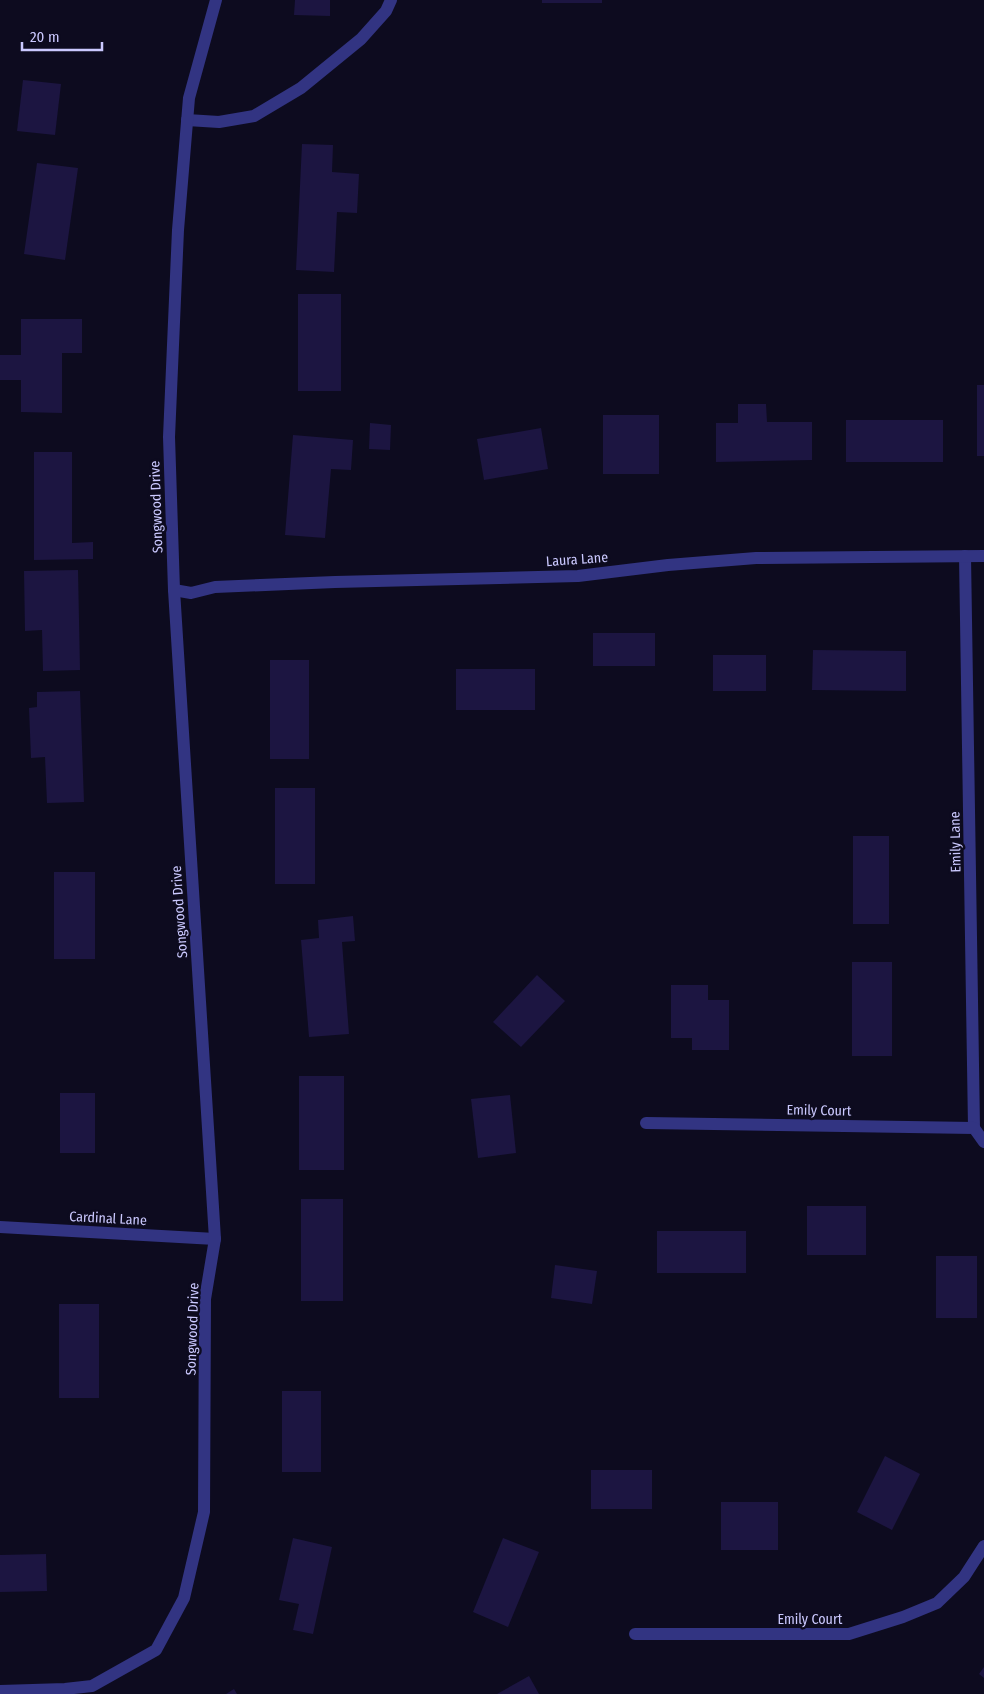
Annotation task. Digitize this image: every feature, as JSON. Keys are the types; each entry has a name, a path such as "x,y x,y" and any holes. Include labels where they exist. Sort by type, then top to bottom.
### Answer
{"street":[{"name":"Songwood Drive","path":"0,1691 65,1689 92,1686 156,1650 184,1598 204,1512 206,1299 215,1239 174,590 169,437 178,230 189,98 216,0"},
{"path":"187,120 219,122 254,116 301,88 361,39 386,11 391,0"},
{"name":"Emily Lane","path":"965,556 974,1128"},
{"name":"Laura Lane","path":"174,590 191,593 215,587 578,576 668,565 756,558 984,556"},
{"name":"Emily Court","path":"646,1123 974,1128"},
{"path":"974,1128 984,1142"},
{"name":"Cardinal Lane","path":"0,1227 215,1239"},
{"name":"Emily Court","path":"635,1634 849,1634 903,1617 937,1603 964,1577 984,1546"}],"building":[{"path":"295,0 330,0 330,16 294,15"},
{"path":"542,0 602,0 602,3 542,3"},
{"path":"23,80 61,84 55,135 17,131"},
{"path":"302,144 333,145 332,172 359,174 357,213 337,212 334,272 296,270"},
{"path":"37,163 78,168 65,260 24,254"},
{"path":"298,294 341,294 341,391 298,391"},
{"path":"21,319 82,319 82,353 62,353 62,413 21,412 21,380 0,380 0,355 21,355"},
{"path":"977,385 984,385 984,456 977,456"},
{"path":"738,404 766,404 767,422 812,422 812,460 716,462 716,423 738,423"},
{"path":"603,415 659,415 659,474 603,474"},
{"path":"846,420 943,420 943,462 846,462"},
{"path":"370,423 391,425 390,450 369,449"},
{"path":"541,428 548,469 484,480 477,439"},
{"path":"293,435 353,440 351,470 331,469 325,538 285,535"},
{"path":"34,452 72,452 72,543 93,542 93,559 34,560"},
{"path":"78,570 80,670 43,671 42,630 25,631 24,571"},
{"path":"593,633 655,633 655,666 593,666"},
{"path":"813,650 906,651 906,691 812,690"},
{"path":"713,655 766,655 766,691 713,691"},
{"path":"270,660 309,660 309,759 270,759"},
{"path":"456,669 535,669 535,710 456,710"},
{"path":"80,691 84,802 47,803 45,757 31,758 29,708 37,707 37,692"},
{"path":"275,788 315,788 315,884 275,884"},
{"path":"853,836 889,836 889,924 853,924"},
{"path":"54,872 95,872 95,959 54,959"},
{"path":"353,916 355,941 342,942 349,1034 309,1037 301,940 319,938 318,920"},
{"path":"852,962 892,962 892,1056 852,1056"},
{"path":"537,975 565,1001 521,1047 493,1022"},
{"path":"671,985 708,985 708,1000 729,1000 729,1050 692,1050 692,1038 671,1038"},
{"path":"299,1076 344,1076 344,1170 299,1170"},
{"path":"60,1093 95,1093 95,1153 60,1153"},
{"path":"510,1095 516,1153 478,1158 471,1099"},
{"path":"301,1199 343,1199 343,1301 301,1301"},
{"path":"807,1206 866,1206 866,1255 807,1255"},
{"path":"657,1231 746,1231 746,1273 657,1273"},
{"path":"936,1256 977,1256 977,1318 936,1318"},
{"path":"555,1265 597,1271 592,1304 551,1298"},
{"path":"59,1304 99,1304 99,1398 59,1398"},
{"path":"282,1391 321,1391 321,1472 282,1472"},
{"path":"885,1456 920,1474 892,1530 857,1512"},
{"path":"591,1470 652,1470 652,1509 591,1509"},
{"path":"721,1502 778,1502 778,1550 721,1550"},
{"path":"293,1538 332,1547 313,1634 293,1630 299,1604 279,1600"},
{"path":"503,1538 539,1552 508,1627 473,1612"},
{"path":"46,1554 47,1591 0,1592 0,1555"},
{"path":"984,1667 984,1678 979,1674"},
{"path":"529,1676 539,1694 497,1694"},
{"path":"234,1689 237,1694 226,1694"}]}
